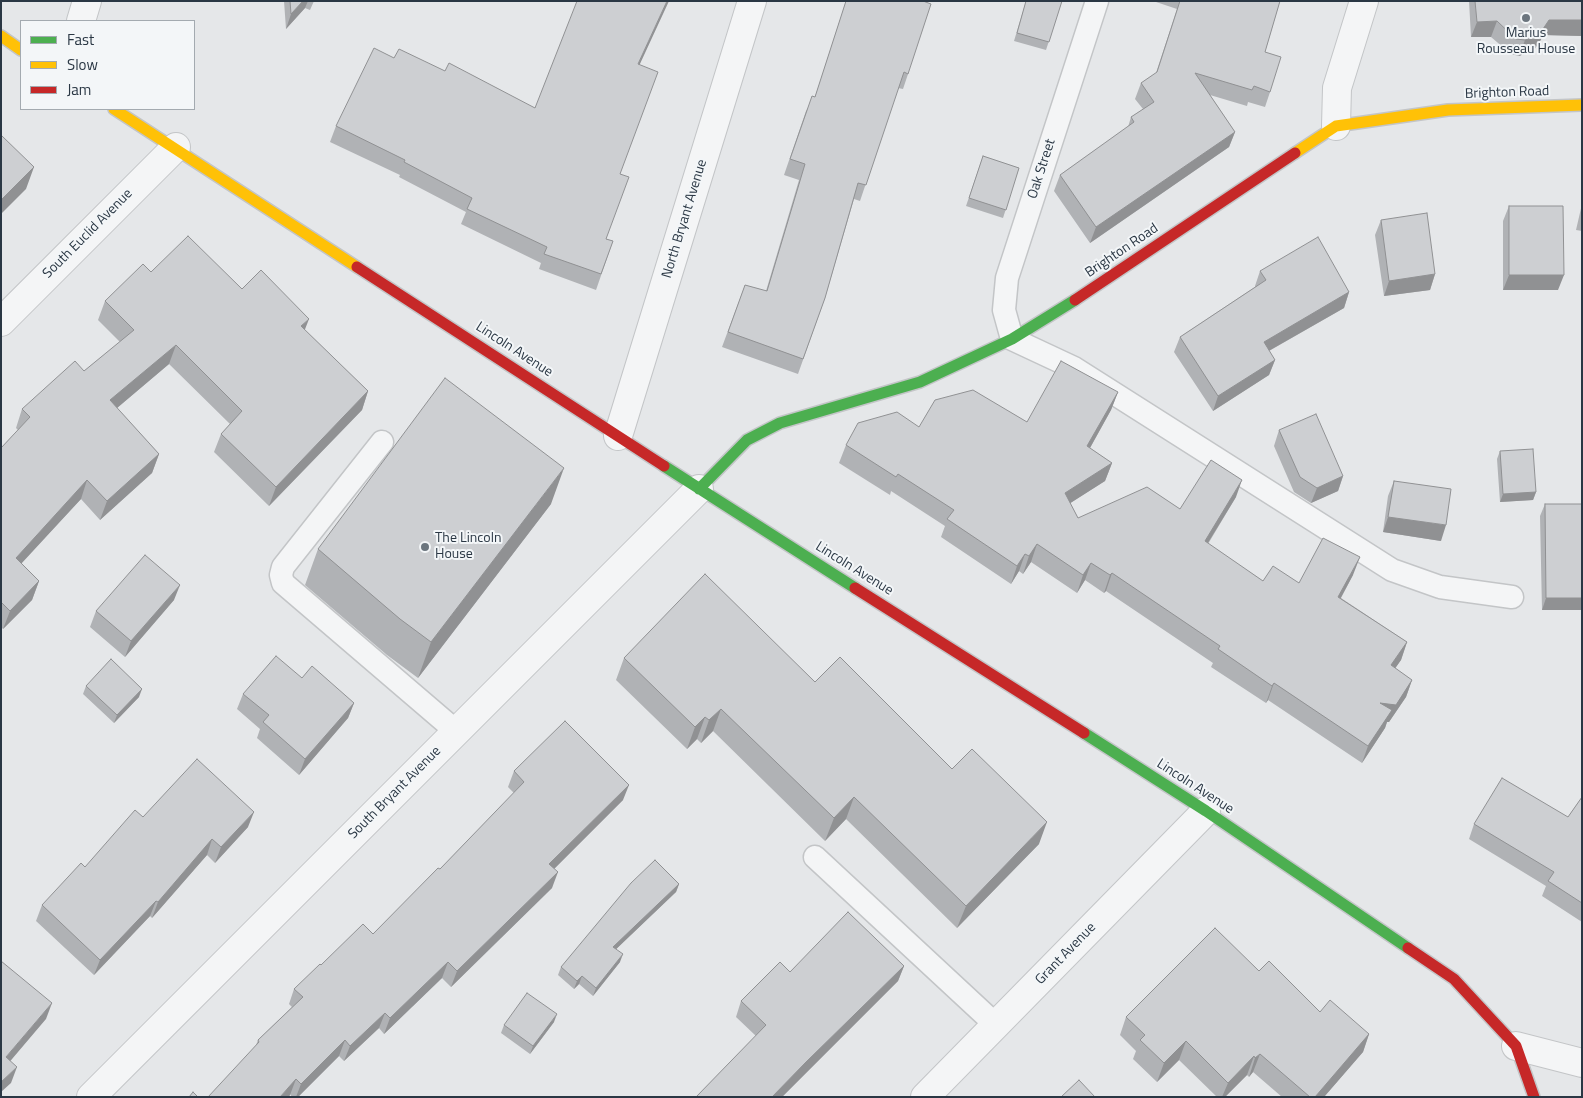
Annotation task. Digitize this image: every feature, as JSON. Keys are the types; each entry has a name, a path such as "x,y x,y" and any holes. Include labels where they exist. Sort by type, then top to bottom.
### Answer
{"street":[{"path":"81,20 87,1"},
{"name":"North Bryant Avenue","path":"618,436 752,1"},
{"path":"1336,126 1336,88 1364,1"},
{"path":"1,36 20,49"},
{"name":"Brighton Road","path":"699,489 747,440 780,423 920,382 1012,339 1052,315 1336,126 1448,110 1582,105"},
{"name":"Lincoln Avenue","path":"116,110 176,147 699,489 1206,811 1454,979 1516,1046 1534,1097"},
{"name":"South Euclid Avenue","path":"1,322 176,147"},
{"name":"South Bryant Avenue","path":"91,1097 699,489"},
{"name":"Grant Avenue","path":"926,1097 1206,811"},
{"path":"1516,1046 1582,1063"}],"lane":[{"name":"Oak Street","path":"1012,339 1004,310 1007,278 1097,1"},
{"path":"1012,339 1074,368 1392,570 1440,587 1512,597"},
{"path":"382,442 283,567 280,575 283,583 457,732"},
{"path":"815,857 996,1025"}],"building":[{"path":"290,1 303,1 291,14"},
{"path":"577,1 667,1 638,64 658,72 620,174 629,177 606,239 613,241 601,274 544,254 547,247 467,209 472,198 404,162 405,160 336,126 374,48 394,58 399,49 445,71 449,63 535,108"},
{"path":"846,1 923,1 931,4 908,74 904,72 866,185 858,183 825,298 803,359 728,332 745,285 767,291 805,164 790,159 812,96 815,97"},
{"path":"1026,1 1062,1 1049,42 1017,33"},
{"path":"1180,1 1280,1 1265,52 1281,57 1270,92 1254,86 1252,90 1195,73 1235,132 1096,227 1060,175 1134,122 1131,117 1154,102 1141,83 1157,72"},
{"name":"Marius Rousseau House","path":"1475,1 1582,1 1582,20 1549,20 1539,35 1525,40 1516,39 1497,21 1477,22"},
{"path":"1,135 34,167 1,200"},
{"path":"983,156 1019,168 1006,210 969,198"},
{"path":"1509,206 1563,206 1564,275 1509,275"},
{"path":"1427,213 1435,274 1389,281 1381,220"},
{"path":"188,236 242,289 261,270 309,319 301,326 368,391 276,487 221,434 242,411 176,345 110,400 159,454 107,501 87,480 16,558 39,581 10,611 1,602 1,448 30,417 22,409 75,361 84,371 134,330 105,301 143,264 151,272"},
{"path":"1318,237 1349,292 1264,342 1275,360 1218,396 1180,337 1266,280 1260,271"},
{"path":"1061,361 1118,392 1087,446 1112,463 1065,493 1078,518 1147,487 1180,509 1211,460 1242,480 1205,541 1263,581 1273,566 1299,583 1323,538 1360,557 1338,597 1407,642 1391,665 1412,680 1396,705 1380,703 1392,710 1368,746 1274,683 1272,686 1218,649 1220,646 1112,573 1110,575 1091,563 1083,575 1037,544 1029,556 1025,554 1017,566 947,519 954,510 898,474 896,477 846,445 858,423 897,412 919,427 935,400 973,390 1027,422"},
{"name":"The Lincoln House","path":"445,378 564,468 431,642 400,619 318,549"},
{"path":"1316,414 1343,476 1317,488 1300,477 1279,430"},
{"path":"1533,449 1536,492 1503,494 1500,451"},
{"path":"1394,481 1451,489 1446,525 1388,517"},
{"path":"1545,504 1582,504 1582,598 1546,598"},
{"path":"145,555 180,585 131,641 96,611"},
{"path":"705,574 815,682 840,657 952,769 972,749 1047,822 966,906 854,797 834,818 721,709 709,720 705,717 695,727 624,658"},
{"path":"276,656 302,678 312,666 354,703 305,759 263,722 269,715 243,694"},
{"path":"111,659 142,689 117,715 86,686"},
{"path":"565,721 629,785 549,864 558,872 457,971 448,962 390,1018 385,1013 350,1046 345,1040 301,1084 296,1079 280,1097 208,1097 259,1042 258,1040 303,997 294,989 363,924 373,934 438,868 440,869 524,782 514,771"},
{"path":"197,759 254,812 221,847 212,839 158,902 156,901 100,960 42,905 81,863 85,867 135,810 143,817"},
{"path":"1502,778 1568,817 1582,797 1582,903 1548,881 1554,872 1474,824"},
{"path":"655,860 679,884 613,947 623,954 596,988 582,976 577,981 561,967 631,883"},
{"path":"848,912 904,966 772,1097 696,1097 766,1025 741,1001 780,962 790,972"},
{"path":"1215,928 1259,971 1269,961 1320,1012 1330,1000 1369,1034 1315,1097 1310,1097 1260,1054 1255,1058 1254,1056 1228,1083 1186,1041 1164,1063 1140,1040 1145,1035 1126,1017"},
{"path":"1,961 52,1003 6,1057 17,1067 1,1082"},
{"path":"527,993 557,1014 533,1046 504,1025"},
{"path":"1079,1080 1095,1097 1061,1097"},
{"path":"193,1092 198,1097 189,1097"}],"traffic: fast":[{"path":"699,489 747,440 780,423 920,382 1012,339 1075,300"},
{"path":"664,466 855,588"},
{"path":"1084,733 1206,811 1408,948"}],"traffic: slow":[{"path":"1,36 20,49"},
{"path":"1295,153 1336,126 1448,110 1582,105"},
{"path":"116,110 357,267"}],"traffic: jam":[{"path":"1075,300 1295,153"},
{"path":"357,267 664,466"},
{"path":"855,588 1084,733"},
{"path":"1408,948 1454,979 1516,1046 1534,1097"}],"place":[{"name":"Marius Rousseau House","path":"1526,18"},
{"name":"The Lincoln House","path":"425,547"}]}
